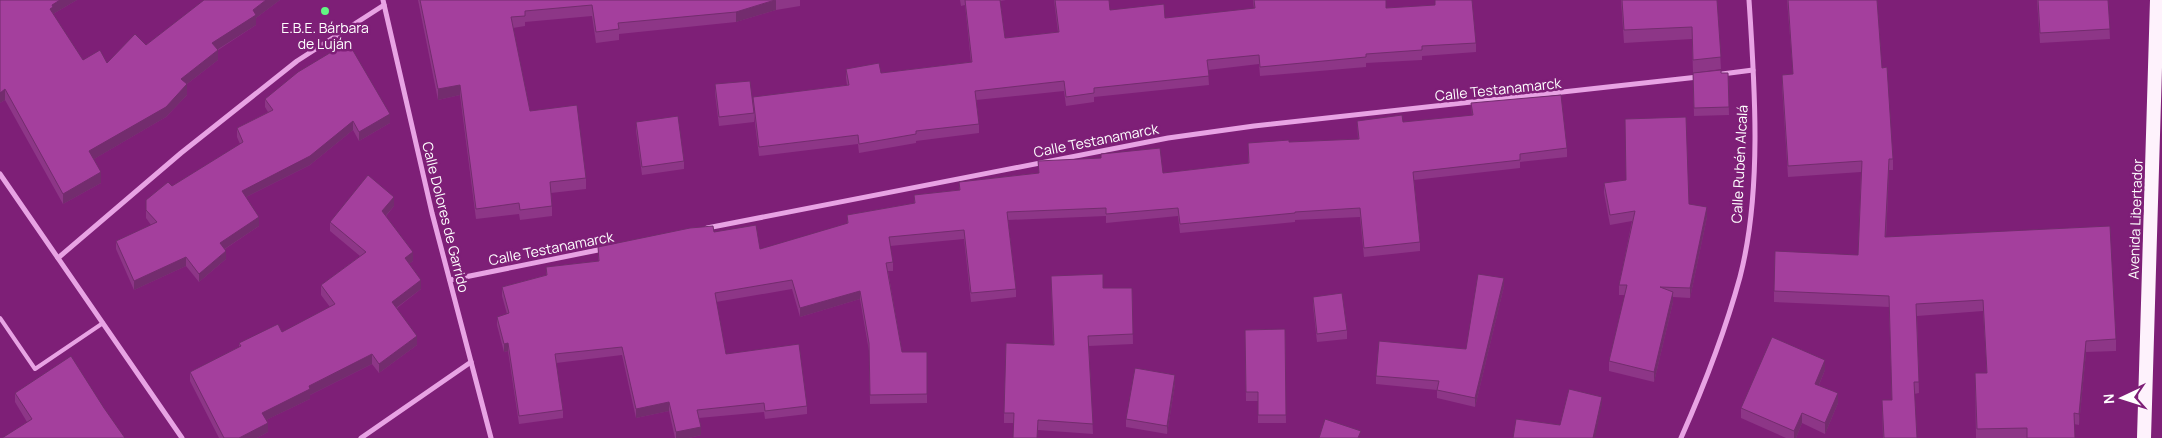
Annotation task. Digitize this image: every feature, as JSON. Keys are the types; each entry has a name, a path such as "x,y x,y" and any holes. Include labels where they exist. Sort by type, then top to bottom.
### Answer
{"highway":[{"name":"Avenida Libertador","path":"2144,438 2158,8"}],"street":[{"name":"Calle Rubén Alcalá","path":"1681,438 1718,345 1740,276 1750,216 1754,156 1754,70 1749,0"},
{"path":"58,258 181,153 297,61 384,2"},
{"name":"Calle Dolores de Garrido","path":"384,2 430,203 491,438"},
{"path":"1716,74 1754,70"},
{"name":"Calle Testanamarck","path":"699,230 1168,138 1254,126 1706,76"},
{"path":"0,174 182,438"},
{"name":"Calle Testanamarck","path":"450,280 613,247"},
{"path":"361,438 471,362"}],"lane":[{"path":"0,318 35,369 103,323"}],"building":[{"path":"0,0 60,0 52,5 53,7 50,9 83,60 100,50 107,63 135,34 146,45 204,0 266,0 253,10 256,15 212,43 218,50 181,79 187,84 166,107 89,151 101,172 63,194 5,89 0,93"},
{"path":"420,0 775,0 736,12 618,23 619,29 596,32 592,5 525,11 525,16 511,17 530,111 577,105 586,178 550,182 552,206 520,210 519,203 476,209 460,85 438,89"},
{"path":"965,0 1000,0 1005,38 1059,32 1055,0 1109,0 1110,10 1164,4 1165,18 1255,8 1254,0 1386,0 1386,8 1435,5 1435,0 1472,0 1476,43 1422,46 1422,50 1366,54 1366,57 1260,67 1259,55 1207,60 1209,76 1094,88 1094,93 1066,97 1064,81 975,91 979,124 916,131 916,134 859,144 858,135 759,147 753,97 849,85 846,69 879,63 881,73 972,62"},
{"path":"1622,0 1717,0 1721,57 1693,60 1692,27 1624,30"},
{"path":"1788,0 1877,0 1882,68 1887,67 1893,159 1889,159 1885,237 2110,226 2116,339 2086,341 2079,414 2074,413 2075,438 2027,438 2027,428 1977,429 1975,373 1987,373 1983,300 1916,304 1919,382 1914,382 1917,438 1884,438 1882,400 1892,400 1889,296 1774,291 1775,251 1858,255 1862,161 1788,166 1782,75 1793,74"},
{"path":"2038,0 2108,0 2110,29 2040,33"},
{"path":"348,42 390,114 359,132 353,121 310,156 242,191 259,217 220,243 226,251 199,274 186,257 134,281 116,241 157,222 146,210 146,200 168,182 172,186 243,142 237,128 273,110 265,99 298,72"},
{"path":"1721,70 1721,73 1728,73 1729,107 1694,108 1693,73"},
{"path":"750,81 754,113 719,117 715,84"},
{"path":"1561,95 1567,148 1520,154 1520,160 1413,172 1420,242 1364,248 1360,208 1295,212 1180,224 1178,208 1106,214 1106,208 1007,212 1016,289 971,293 964,230 889,237 893,262 886,263 902,352 927,352 927,394 870,395 869,343 860,291 800,308 792,280 715,293 726,354 799,344 807,406 765,411 764,403 697,410 701,427 676,432 669,402 636,409 622,347 555,354 563,410 519,416 508,343 504,344 497,317 509,313 502,287 547,275 546,267 599,261 598,247 690,228 713,226 714,232 756,225 760,249 848,223 847,215 915,203 914,195 960,190 959,182 1039,173 1038,161 1101,158 1101,154 1160,148 1163,173 1249,163 1248,143 1289,140 1289,142 1359,139 1357,121 1402,115 1403,122 1473,115 1471,103"},
{"path":"678,116 684,161 642,167 636,122"},
{"path":"1686,117 1689,204 1707,207 1690,288 1660,287 1673,292 1654,372 1609,361 1627,285 1619,285 1635,211 1610,215 1604,183 1626,180 1625,119"},
{"path":"368,175 394,197 382,211 413,252 405,258 421,280 392,302 417,336 379,364 372,354 309,386 310,389 262,413 268,423 239,438 224,438 190,372 241,346 239,343 278,324 282,332 335,304 321,285 366,252 330,222"},
{"path":"1103,274 1103,288 1132,288 1133,334 1088,336 1093,424 1038,420 1037,438 1013,438 1014,413 1004,413 1006,343 1054,345 1051,276"},
{"path":"1478,274 1504,278 1475,398 1437,390 1439,381 1376,376 1379,341 1466,349"},
{"path":"1342,293 1347,330 1317,334 1313,297"},
{"path":"1285,329 1286,415 1258,415 1258,392 1246,392 1245,330"},
{"path":"1772,337 1825,360 1815,384 1838,393 1825,423 1802,413 1794,431 1741,408"},
{"path":"71,356 125,438 2,438 32,419 15,393"},
{"path":"1135,368 1175,375 1167,426 1126,419"},
{"path":"1569,389 1602,397 1593,438 1513,438 1516,419 1560,425"},
{"path":"1325,419 1361,431 1358,438 1319,438"}],"place":[{"name":"E.B.E. Bárbara de Luján","path":"325,11"}]}
